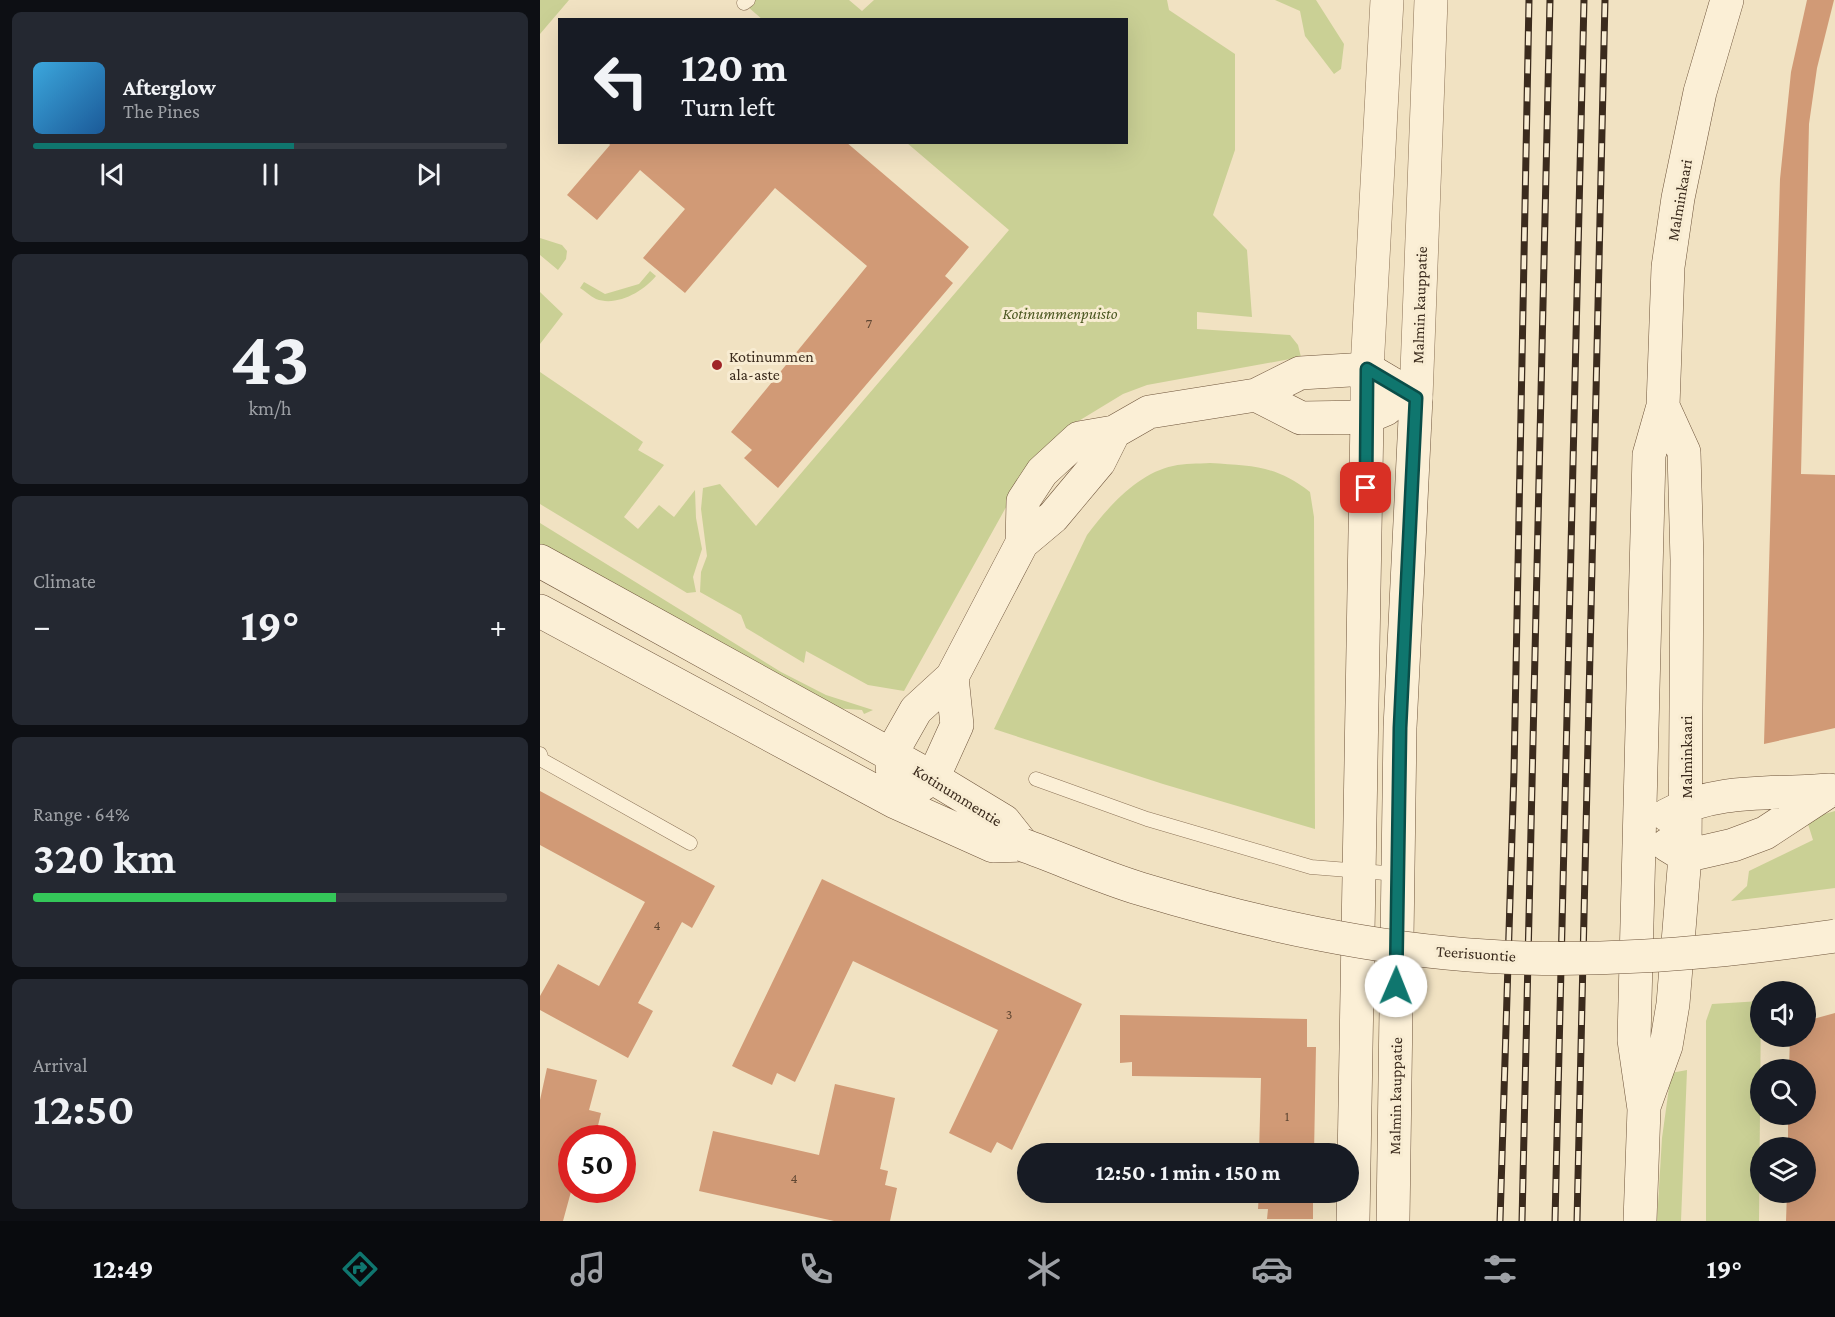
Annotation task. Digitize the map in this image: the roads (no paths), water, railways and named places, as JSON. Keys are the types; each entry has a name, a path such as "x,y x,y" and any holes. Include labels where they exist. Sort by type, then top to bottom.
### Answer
{"main road":[{"path":"1353,1221 1361,871 1367,369 1387,0"},
{"name":"Malmin kauppatie","path":"1393,1221 1400,728 1416,398 1431,0"},
{"name":"Malminkaari","path":"1640,1221 1644,1109 1634,1040 1649,455 1663,406 1668,267 1678,198 1700,92 1727,0"},
{"path":"952,677 957,724 933,778 895,802 891,754 916,710 952,677 1022,543 1023,501 1042,472 1079,438 1114,432 1149,412 1256,395 1300,374 1367,369 1416,398"},
{"path":"1256,395 1301,418 1367,417 1416,398"},
{"name":"Malminkaari","path":"1644,1109 1666,1046 1685,856 1687,560 1684,452 1663,406"},
{"name":"Kotinummentie","path":"540,561 933,778 1007,837"},
{"name":"Kotinummentie","path":"540,611 895,802 1007,837"},
{"path":"1832,790 1765,832 1733,845 1685,856 1641,829 1686,804 1752,792 1832,790"},
{"name":"Teerisuontie","path":"1007,837 1139,888 1224,912 1320,933 1447,953 1590,958 1666,956 1751,948 1835,936"}],"lane":[{"path":"540,754 542,760 690,843"},
{"path":"1036,779 1147,819 1311,867 1398,874"}],"railway":[{"path":"1500,1221 1514,771 1529,0"},
{"path":"1522,1221 1550,0"},
{"path":"1555,1221 1584,0"},
{"path":"1577,1221 1605,0"}],"place":[{"name":"Kotinummen ala-aste","path":"717,365"}],"park label":[{"name":"Kotinummenpuisto","path":"1060,313"}]}
